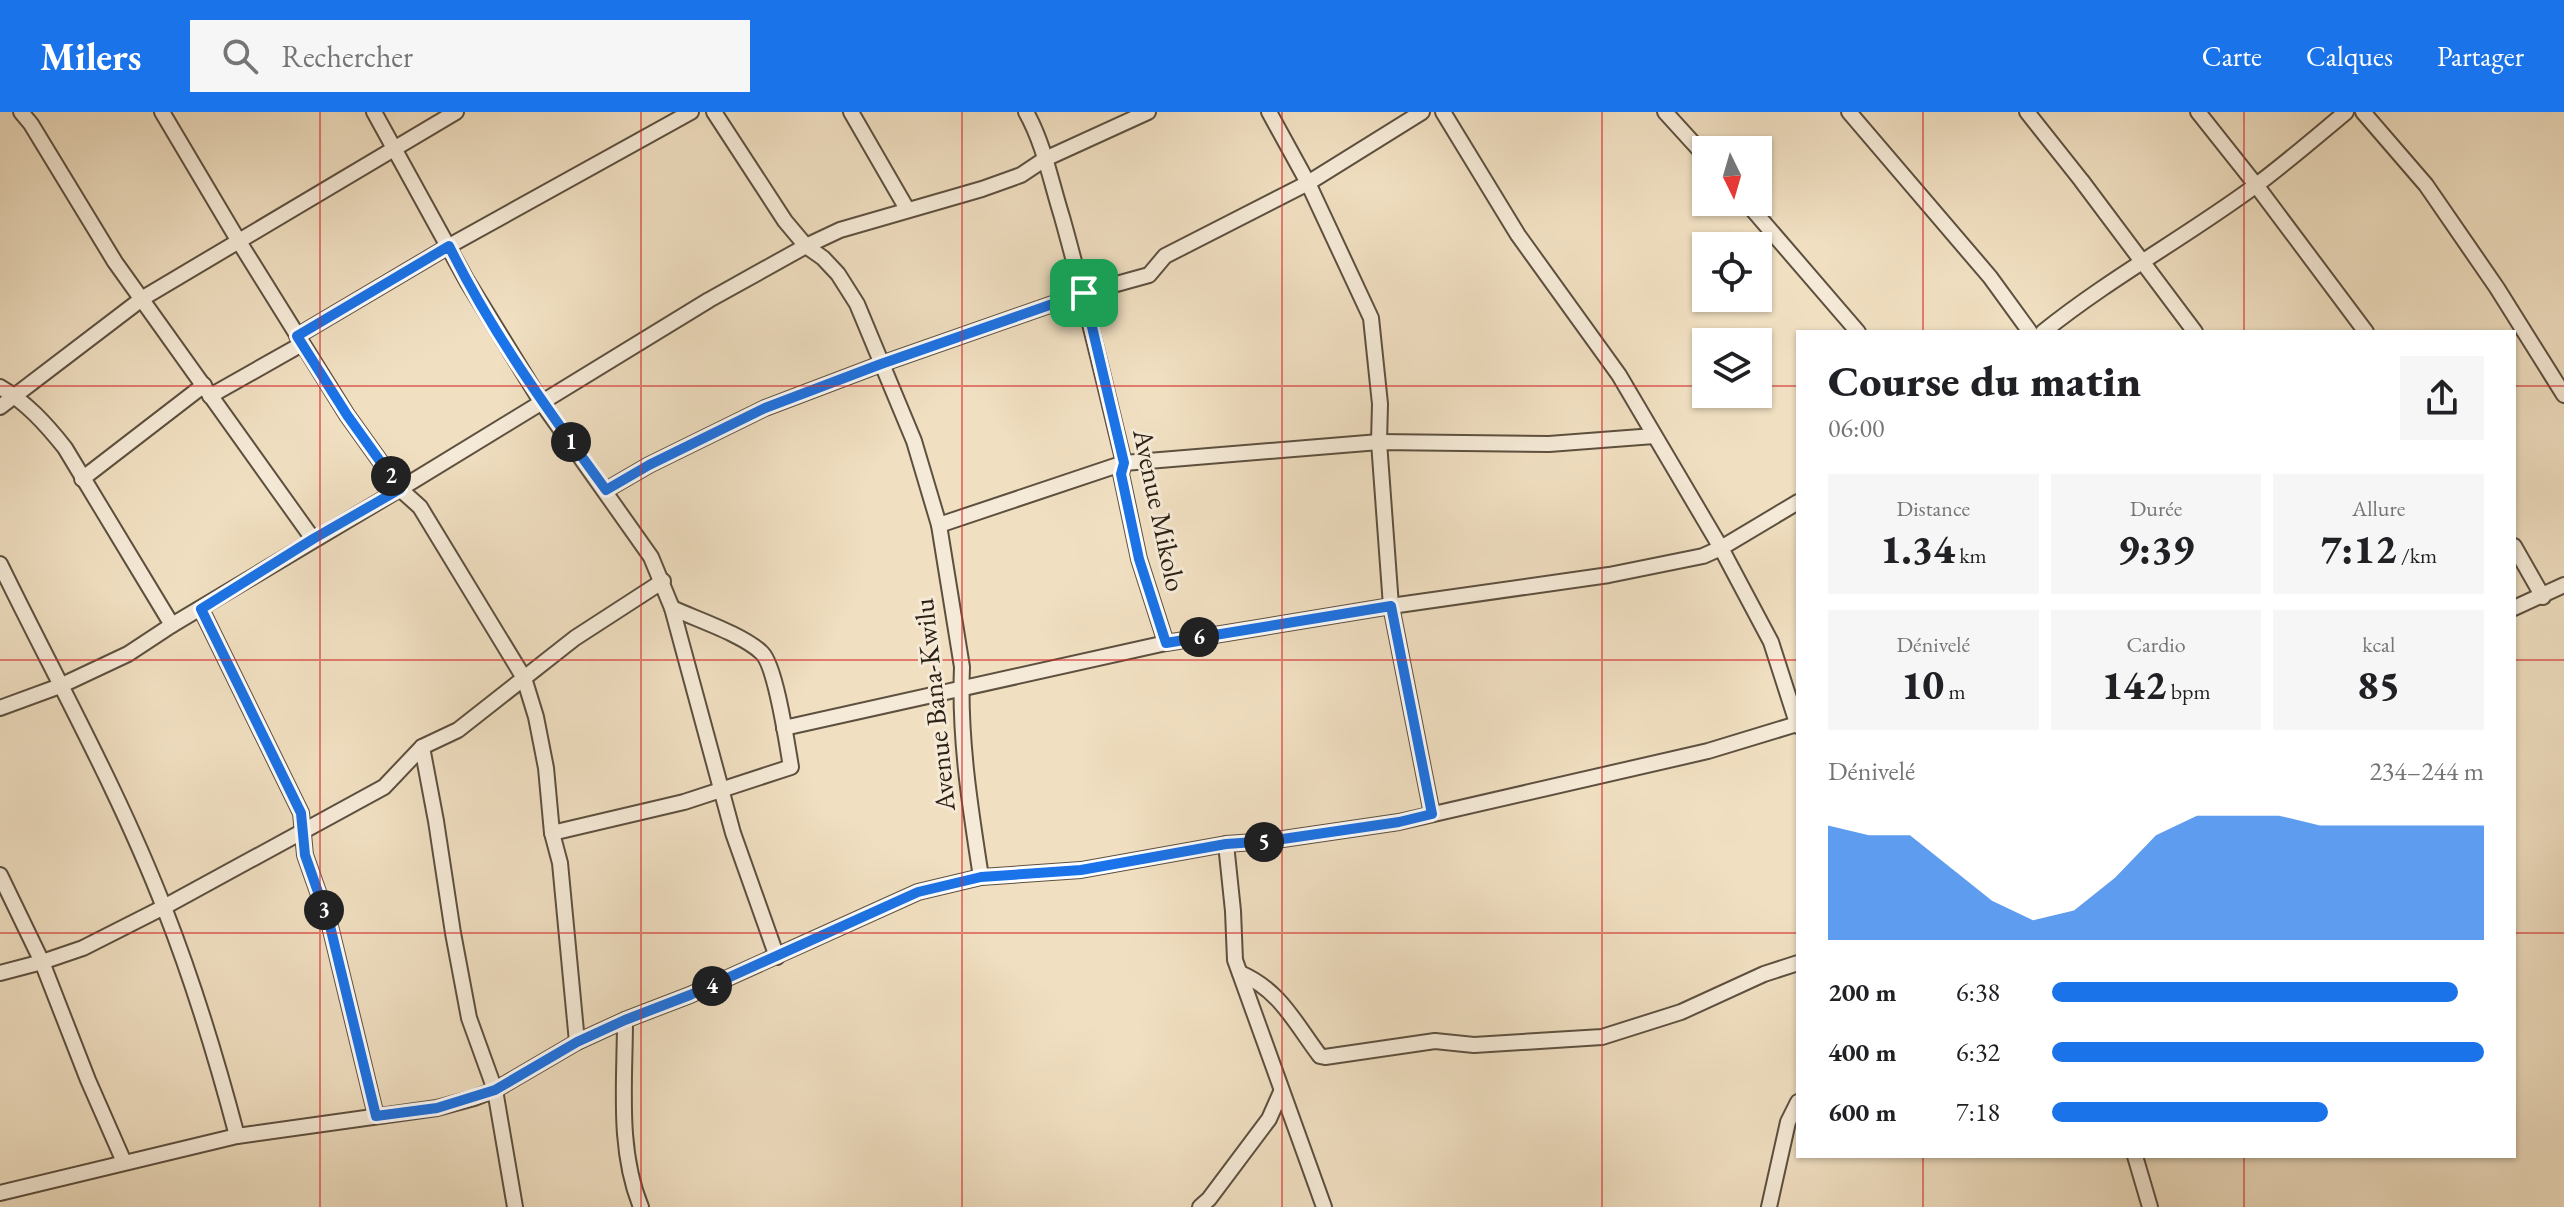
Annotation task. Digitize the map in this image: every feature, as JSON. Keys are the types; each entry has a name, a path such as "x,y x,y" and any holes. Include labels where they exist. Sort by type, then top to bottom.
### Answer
{"street":[{"path":"21,112 115,262 313,539"},
{"path":"162,112 299,340 400,489 420,507 524,678 536,717 552,833 560,863 577,1042"},
{"path":"374,112 467,281 542,403 606,490 651,557 663,581 733,833 777,957"},
{"path":"0,407 143,298 456,112"},
{"path":"82,479 207,390 299,340 449,246 691,112"},
{"name":"Avenue Bana-Kwilu","path":"714,112 785,221 806,246 838,274 857,304 914,441 939,525 962,667 968,792 981,877"},
{"path":"851,112 907,209"},
{"name":"Avenue Mikolo","path":"1026,112 1045,159 1084,293 1124,463 1121,474 1139,559 1166,643"},
{"path":"0,708 60,686 128,654 709,300 806,246 840,230 1021,175 1045,159 1148,112"},
{"path":"1269,112 1308,183 1371,318 1380,404 1379,442 1391,606 1432,814"},
{"path":"606,490 649,465 765,408 1084,293 1149,275 1165,256 1308,183 1422,112"},
{"path":"1443,112 1518,235 1619,375 1721,548 1771,642 1796,719"},
{"path":"1665,112 1692,142"},
{"path":"1849,112 1990,277 2029,330"},
{"path":"2027,112 2194,330"},
{"path":"2198,112 2365,330"},
{"path":"2045,330 2085,298 2256,185 2346,112"},
{"path":"2363,112 2426,185 2497,288 2564,395"},
{"path":"1758,216 1856,330"},
{"path":"0,387 16,396 45,423 65,448 172,625"},
{"path":"939,525 1124,463 1379,442 1549,444 1654,436"},
{"path":"784,728 1166,643 1391,606 1609,575 1703,556 1796,503"},
{"path":"2516,550 2543,597"},
{"path":"0,564 125,816 164,907 220,1073 237,1136"},
{"path":"0,973 83,948 384,787 422,747 458,730 575,638 663,581"},
{"path":"2516,607 2564,585"},
{"path":"552,833 684,802 791,767 764,655 751,643 672,608"},
{"path":"201,609 301,813 305,855 330,926 376,1116"},
{"path":"0,1193 237,1136 437,1108 495,1090 577,1042 777,957 918,892 981,877 1081,870 1226,844 1269,841 1399,822 1708,751 1796,726"},
{"path":"422,747 469,1018 495,1090 515,1207"},
{"path":"1226,844 1235,960 1324,1207"},
{"path":"0,875 42,962 124,1162"},
{"path":"1240,973 1260,982 1284,1006 1320,1056 1325,1057 1435,1041 1474,1045 1602,1037 1681,1012 1764,974 1796,964"},
{"path":"625,1020 625,1135 630,1181 641,1207"},
{"path":"1200,1207 1269,1119 1281,1092"},
{"path":"1769,1207 1788,1122 1796,1106"},
{"path":"2136,1158 2150,1207"}],"route":[{"path":"449,246 542,403 606,490 649,465 765,408 1084,293 1124,463 1121,474 1139,559 1166,643 1391,606 1432,814 1399,822 1269,841 1226,844 1081,870 981,877 918,892 777,957 577,1042 495,1090 437,1108 376,1116 330,926 305,855 301,813 201,609 400,489 347,415 297,336 449,246"}]}
